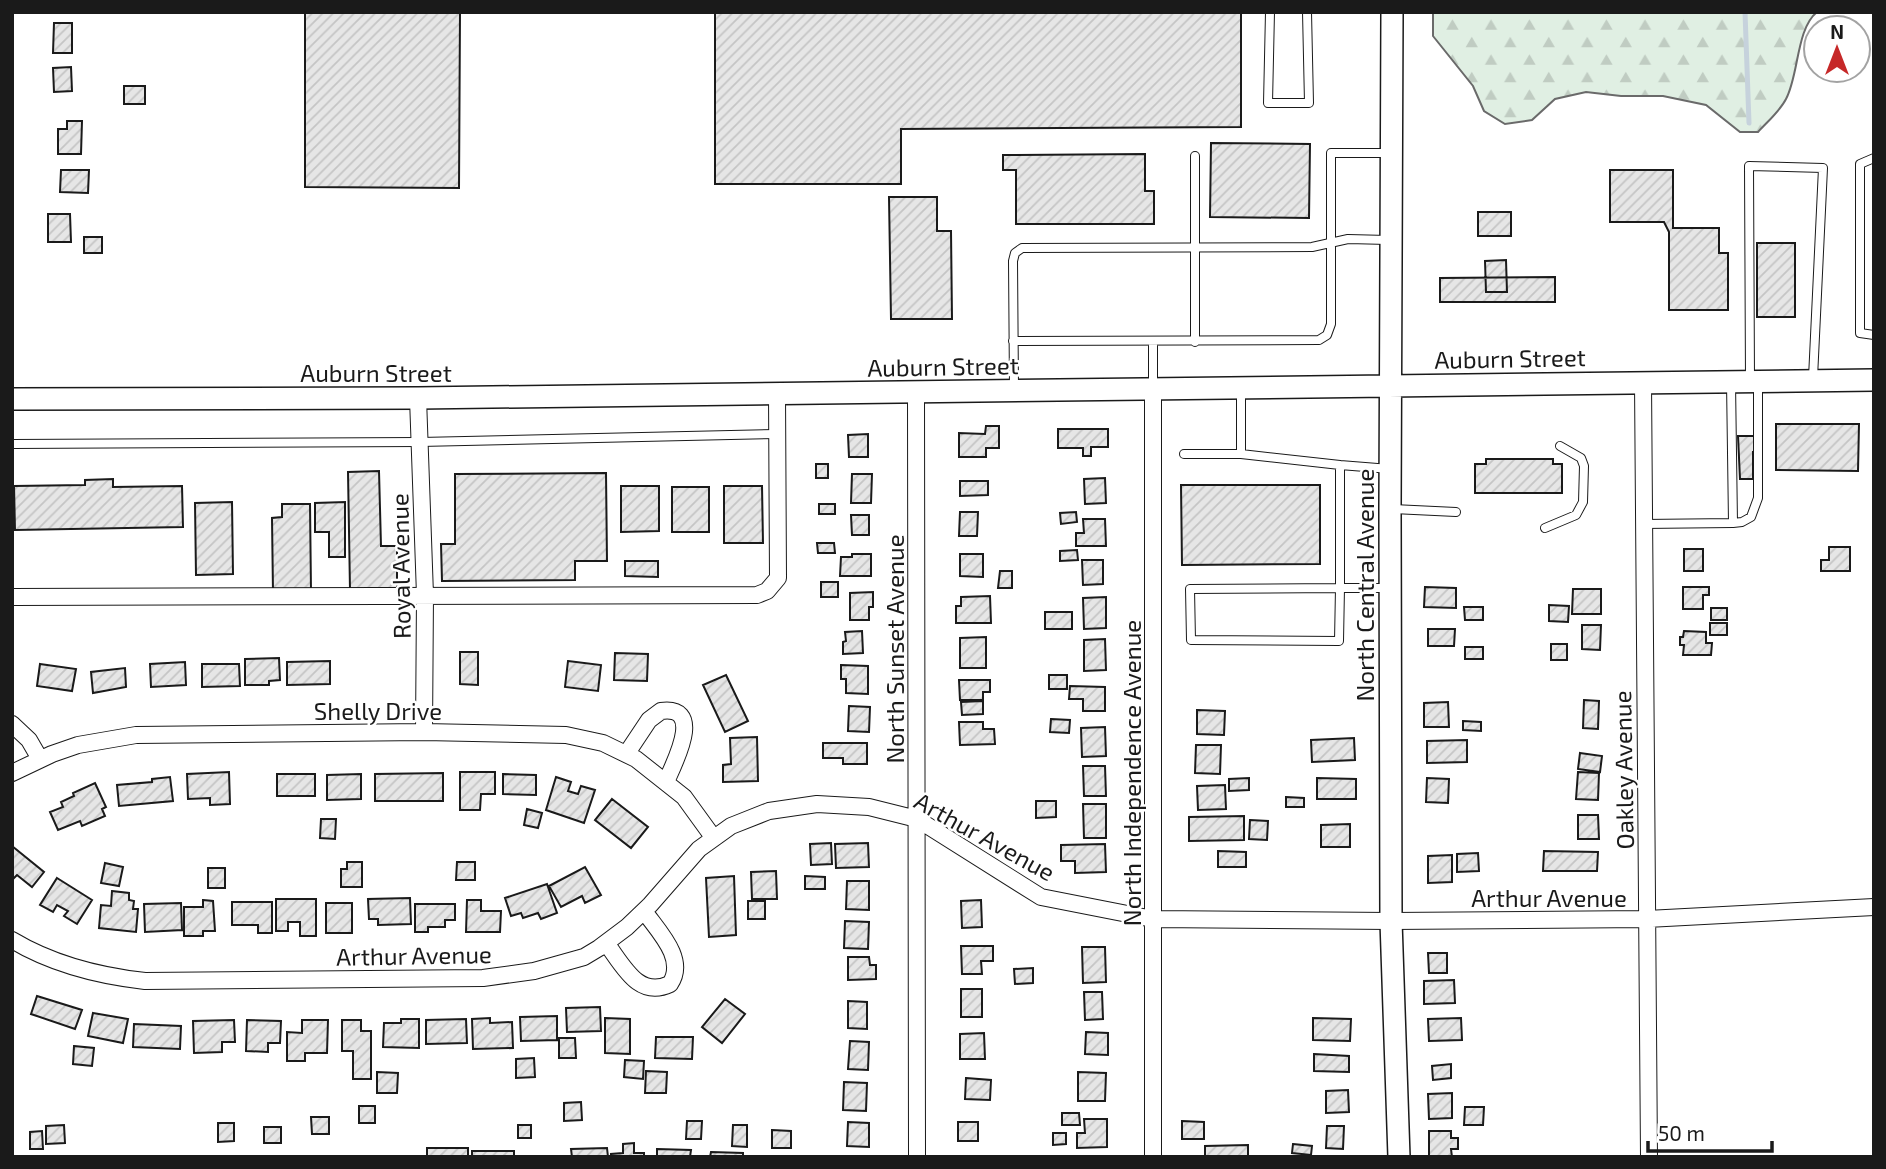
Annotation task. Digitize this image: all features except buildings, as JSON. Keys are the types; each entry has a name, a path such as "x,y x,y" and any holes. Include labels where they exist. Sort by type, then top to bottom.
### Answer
{"main road":[{"name":"North Central Avenue","path":"1392,12 1391,921 1399,1157"},
{"name":"Auburn Street","path":"12,399 418,398 1874,380"}],"street":[{"name":"Oakley Avenue","path":"1643,382 1649,1157"},
{"name":"North Independence Avenue","path":"1153,389 1153,1157"},
{"name":"North Sunset Avenue","path":"916,392 917,1157"},
{"path":"12,597 757,596 767,591 778,578 777,394"},
{"name":"Royal Avenue","path":"418,398 425,595 424,732"},
{"path":"626,753 649,720 661,711 675,713 684,724 685,732 666,782"},
{"path":"12,724 29,740 40,760"},
{"name":"Shelly Drive","path":"12,773 78,745 136,735 424,732 566,735 603,743 626,753 684,797 713,837"},
{"name":"Arthur Avenue","path":"12,940 36,953 78,968 112,977 145,981 508,976 584,957 606,943 644,911 699,849 731,826 769,811 817,804 869,807 917,819 1041,897 1153,919 1647,919 1874,906"},
{"path":"606,943 636,982 644,987 654,988 670,984 676,976 676,963 644,911"}],"lane":[{"path":"1270,12 1268,103 1309,103 1307,12"},
{"path":"1013,341 1319,340 1327,335 1331,324 1331,153 1392,153"},
{"path":"1195,156 1195,342"},
{"path":"1874,158 1860,164 1860,333 1874,335"},
{"path":"1733,523 1746,381 1749,166 1823,168 1813,381"},
{"path":"1014,391 1013,261 1018,250 1312,247 1348,239 1391,240"},
{"path":"1153,342 1153,389"},
{"path":"1643,524 1733,523 1751,517 1757,505 1759,485 1746,381"},
{"path":"1241,388 1241,454"},
{"path":"12,444 420,442 778,434"},
{"path":"1545,528 1576,515 1583,502 1584,466 1581,458 1560,446"},
{"path":"1184,454 1241,454 1390,468"},
{"path":"1340,465 1340,588 1339,641 1191,640 1190,589 1340,588 1390,588"},
{"path":"1390,509 1456,512"}],"green space":[{"path":"1433,12 1817,12 1802,14 1802,38 1790,89 1777,112 1758,132 1740,132 1706,105 1663,96 1621,96 1586,92 1555,99 1532,120 1505,124 1484,111 1473,86 1433,36"}],"waterway":[{"path":"1745,12 1749,123"}]}
